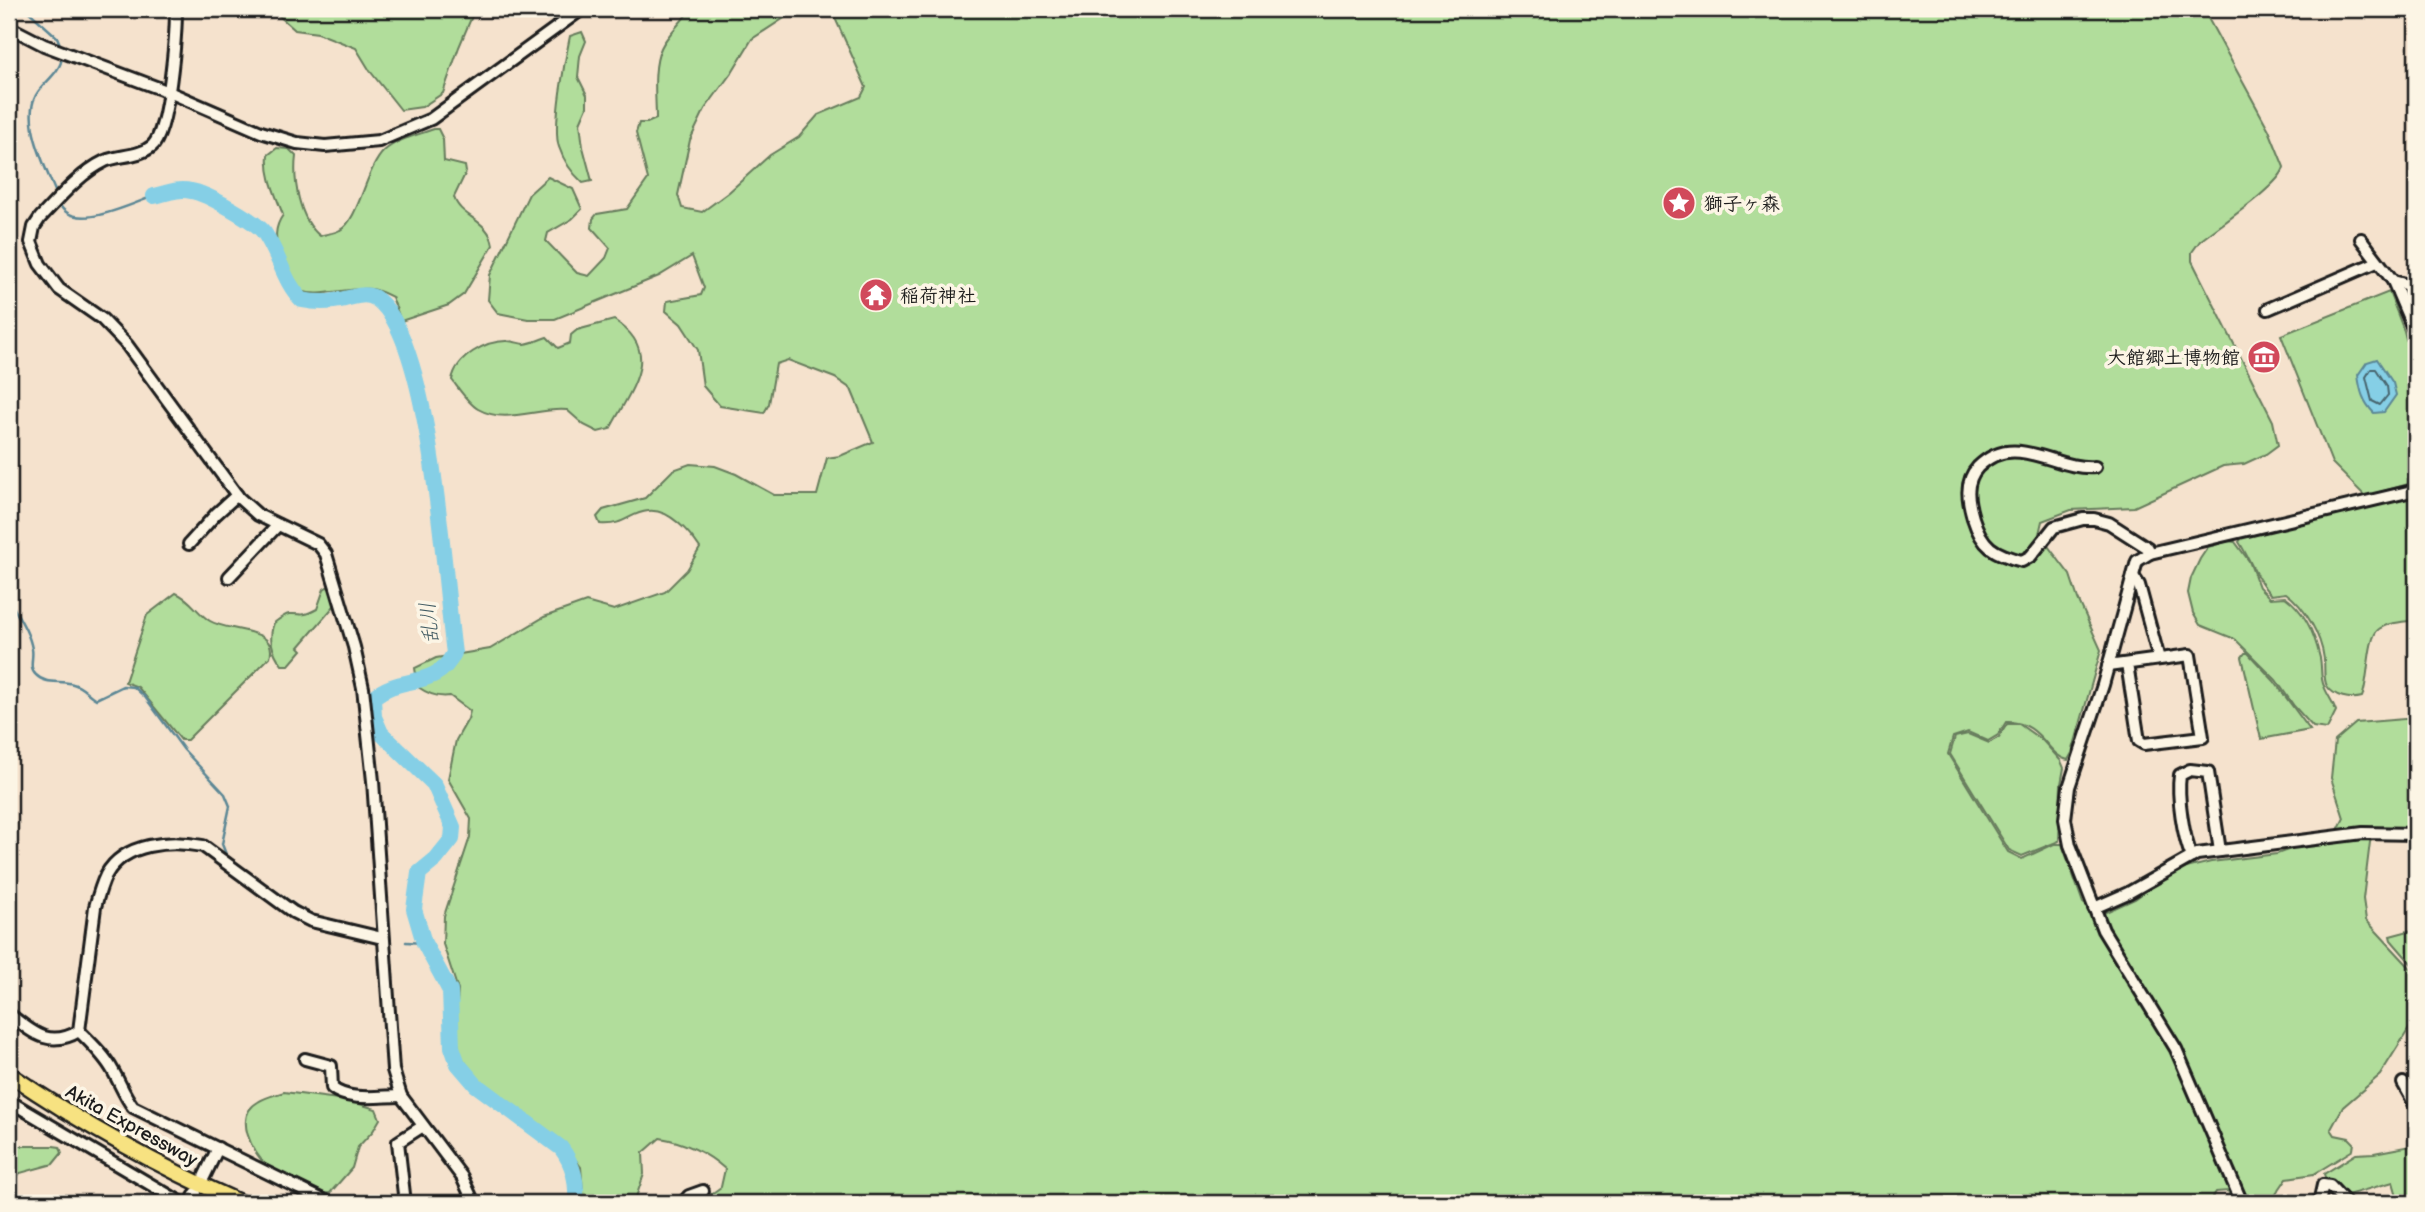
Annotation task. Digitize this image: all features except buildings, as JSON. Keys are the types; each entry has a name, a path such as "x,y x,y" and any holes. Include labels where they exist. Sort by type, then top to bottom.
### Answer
{"highway":[{"name":"Akita Expressway","path":"9,1074 144,1156 241,1203"}],"street":[{"path":"176,9 169,92 158,139 151,147 141,152 109,159 93,167 51,205 34,227 31,242 40,264 58,289 102,319 127,345 237,495 258,515 318,544 326,554 354,647 363,688 373,781 390,1053 401,1096 463,1177 474,1203"},
{"path":"9,27 50,47 169,92 261,132 298,143 325,146 379,141 431,119 582,9"},
{"path":"2361,239 2393,281 2416,335"},
{"path":"2268,309 2377,261"},
{"path":"2393,281 2416,287"},
{"path":"2095,467 2081,468 2014,450 1992,457 1972,473 1967,489 1968,503 1978,534 2000,555 2022,561 2031,556 2054,527 2094,519 2109,523 2148,548 2150,553"},
{"path":"2242,1203 2176,1049 2103,930 2070,845 2065,819 2069,787 2109,666 2137,561 2150,553 2416,490"},
{"path":"189,544 237,495"},
{"path":"229,577 278,525"},
{"path":"2133,576 2139,585 2160,659"},
{"path":"2109,666 2190,655 2203,737 2144,744 2139,741 2127,664"},
{"path":"2192,857 2179,784 2180,775 2190,770 2208,772 2220,851"},
{"path":"2094,908 2128,893 2192,857 2364,833 2416,834"},
{"path":"79,1031 95,907 100,889 107,872 140,848 188,843 203,846 293,912 311,921 382,938"},
{"path":"9,1014 33,1033 49,1039 67,1038 79,1031"},
{"path":"79,1031 113,1070 123,1093 133,1107 329,1203"},
{"path":"305,1059 331,1066 332,1088 338,1093 362,1097 401,1096"},
{"path":"2403,1083 2416,1106"},
{"path":"9,1101 182,1203"},
{"path":"405,1203 398,1142 422,1126"},
{"path":"204,1177 218,1148"},
{"path":"2319,1203 2323,1185 2330,1186 2346,1203"},
{"path":"683,1203 689,1196 703,1191"}],"green space":[{"path":"277,9 475,9 443,93 422,107 401,110 370,71 356,48 318,33 295,30 277,14"},
{"path":"690,9 798,9 752,39 705,109 690,140 678,195 682,208 702,212 770,155 799,137 818,115 861,97 866,87 831,9 2203,9 2269,130 2284,167 2261,195 2200,241 2192,252 2192,261 2273,421 2278,445 2244,464 2223,466 2134,507 2071,510 2042,521 2039,534 2070,575 2101,650 2072,753 2068,760 2061,757 2035,732 2018,723 2006,722 1998,735 1988,741 1968,732 1953,737 1948,754 2008,852 2022,859 2054,844 2062,844 2083,903 2099,915 2135,899 2174,871 2211,862 2277,854 2337,832 2344,818 2331,778 2335,741 2356,723 2416,718 2416,829 2377,830 2370,842 2363,899 2366,920 2416,974 2416,1028 2410,1027 2380,1075 2343,1107 2331,1129 2335,1135 2349,1138 2354,1143 2353,1150 2314,1174 2287,1178 2276,1194 2275,1203 2233,1203 2228,1191 2216,1192 2209,1203 699,1203 721,1187 725,1169 695,1149 660,1138 643,1153 644,1174 634,1203 584,1203 581,1167 564,1144 478,1080 461,1056 455,1030 458,990 443,944 444,916 470,837 471,819 448,779 456,740 470,711 450,696 433,695 418,687 415,668 436,658 490,649 544,617 586,602 614,610 665,592 687,570 700,548 685,529 671,517 656,511 642,512 608,524 600,524 597,517 603,510 645,498 673,470 690,464 715,466 774,495 817,495 827,458 840,456 873,442 851,389 835,378 788,360 776,364 769,404 764,413 720,406 703,386 698,350 681,324 666,311 667,301 701,295 704,288 692,256 659,276 555,319 528,319 498,313 488,300 490,275 529,194 548,177 573,189 582,209 572,219 548,233 546,241 577,273 589,276 606,258 610,248 592,228 593,219 597,214 627,209 648,179 636,133 639,123 656,119 655,83 658,56 667,38"},
{"path":"582,32 586,41 580,56 578,77 587,95 587,107 580,123 592,181 583,183 569,167 557,137 560,93 570,36"},
{"path":"438,129 443,139 444,161 465,166 466,172 454,197 457,204 486,229 493,245 464,294 449,305 401,321 392,297 377,290 315,293 303,292 293,286 285,274 279,256 276,240 283,215 270,178 268,155 277,148 289,149 296,156 296,177 302,210 320,236 338,231 347,224 358,205 372,169 384,151 401,140"},
{"path":"2389,292 2404,331 2416,377 2416,482 2365,496 2332,463 2281,335"},
{"path":"614,320 629,332 637,345 640,358 634,385 610,429 598,432 584,425 567,410 511,416 489,414 471,403 452,380 459,364 466,357 491,343 508,341 525,344 547,337 558,348 570,343 571,335 577,330"},
{"path":"2416,495 2416,620 2379,629 2372,641 2362,697 2347,698 2338,695 2330,690 2326,683 2322,650 2316,631 2306,614 2286,593 2271,595 2261,583 2239,542 2243,536"},
{"path":"2228,541 2235,542 2249,561 2259,587 2270,598 2285,597 2298,609 2308,624 2318,649 2323,683 2336,711 2327,729 2313,727 2276,680 2235,639 2200,625 2193,613 2188,593 2191,578 2200,559 2208,547"},
{"path":"327,587 331,588 335,605 299,647 302,650 289,665 282,665 272,645 274,623 287,615 305,614 317,609"},
{"path":"176,593 210,621 259,635 267,640 271,647 270,657 187,740 181,740 138,687 125,682 147,615"},
{"path":"2245,653 2274,681 2310,730 2261,739 2242,657"},
{"path":"2007,724 2019,724 2043,741 2064,768 2059,841 2022,856 2009,850 1950,754 1955,737 1968,734 1989,743 1999,737"},
{"path":"2416,929 2416,969 2390,936"},
{"path":"284,1092 346,1100 376,1109 380,1119 358,1147 352,1168 330,1193 321,1194 279,1175 262,1161 251,1144 246,1125 251,1108 264,1099"},
{"path":"2416,1145 2416,1201 2399,1203 2393,1182 2344,1196 2324,1174 2356,1154"},
{"path":"9,1146 53,1146 60,1147 62,1153 53,1164 20,1173 9,1188"}],"water":[{"path":"2377,359 2393,383 2396,395 2384,412 2374,413 2363,396 2358,375 2367,362"}],"waterway":[{"path":"26,9 57,37 61,47"},
{"path":"57,196 37,144 32,116 33,103 38,92 56,71 62,57"},
{"name":"乱川","path":"154,196 186,190 198,193 219,202 253,223 265,234 290,285 302,300 326,302 360,296 375,298 394,321 410,359 432,463 454,653 438,673 383,690 373,698 374,717 381,733 434,784 453,827 452,839 436,859 419,873 414,909 424,943 450,991 452,1047 458,1064 476,1085 561,1148 574,1174 576,1203"},
{"path":"59,203 66,212 89,217 154,196"},
{"path":"9,599 28,636 32,669 40,678 76,685 96,699 123,686 134,687 145,697 184,750 225,794 230,806 222,844 227,857 308,914 357,926"},
{"path":"406,942 424,943"}],"place":[{"name":"獅子ヶ森","path":"1679,203"},
{"name":"稲荷神社","path":"876,295"},
{"name":"大館郷土博物館","path":"2264,357"}]}
